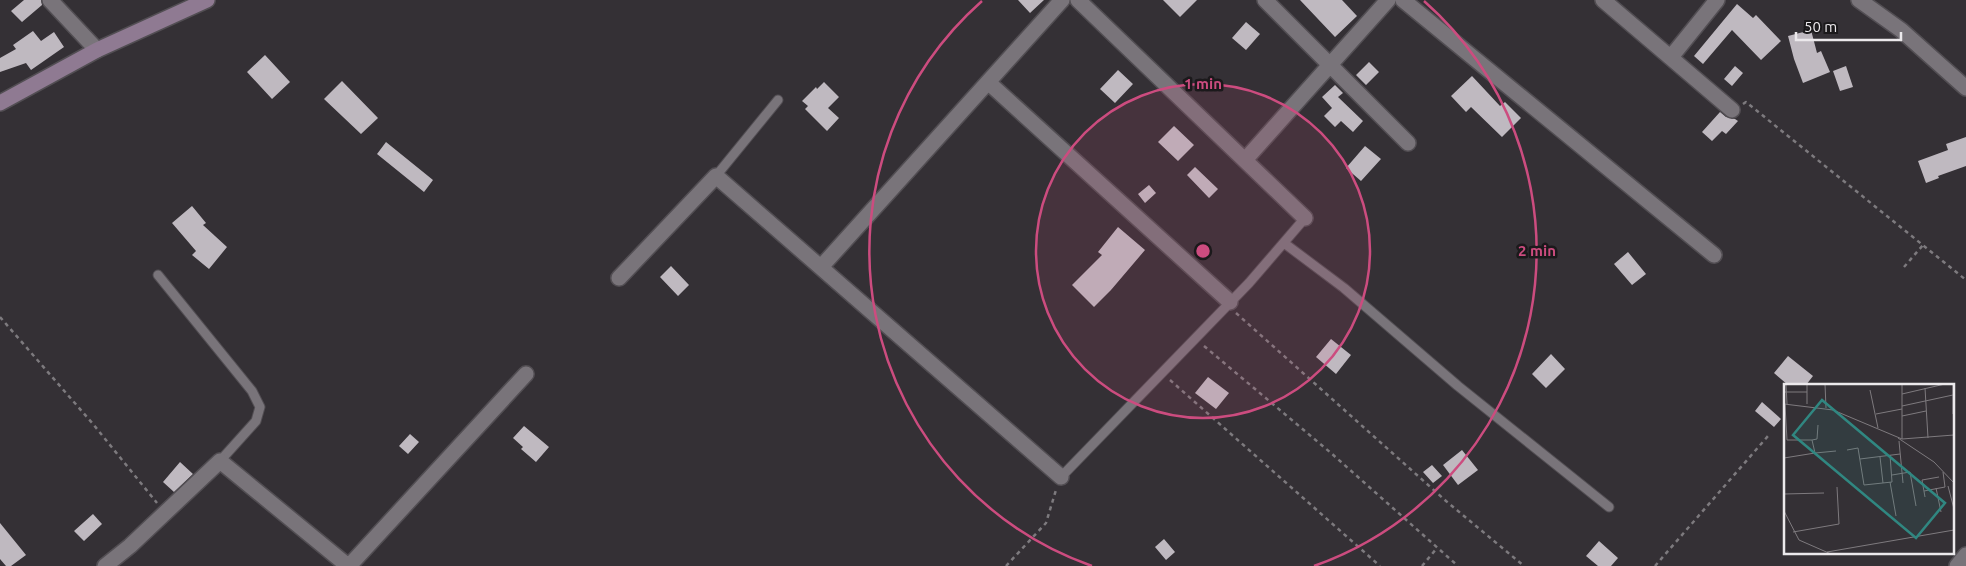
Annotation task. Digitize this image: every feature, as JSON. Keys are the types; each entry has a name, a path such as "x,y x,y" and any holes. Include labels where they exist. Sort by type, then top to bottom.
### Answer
{"main road":[{"path":"0,103 97,50 207,0"}],"street":[{"path":"50,0 97,50"},
{"path":"821,266 1062,0"},
{"path":"1078,0 1305,218"},
{"path":"1265,0 1408,143"},
{"path":"1245,160 1388,0"},
{"path":"1403,0 1714,255"},
{"path":"1603,0 1732,110"},
{"path":"1671,58 1717,0"},
{"path":"1859,0 1901,30 1966,88"},
{"path":"989,82 1228,304"},
{"path":"619,278 716,176 1060,477"},
{"path":"105,566 130,546 220,461 348,566 526,374"},
{"path":"1957,566 1966,556"}],"lane":[{"path":"716,176 778,100"},
{"path":"1060,477 1228,304 1305,218"},
{"path":"1284,243 1344,288 1458,386 1609,507"},
{"path":"158,275 252,390 260,407 256,420 220,461"}],"path":[{"path":"1732,110 1746,102 1966,280"},
{"path":"1904,267 1923,245"},
{"path":"1228,304 1446,501 1524,566"},
{"path":"0,317 93,424 165,513"},
{"path":"1195,338 1458,566"},
{"path":"1161,372 1380,566"},
{"path":"1655,566 1768,436"},
{"path":"1006,566 1046,523 1060,477"},
{"path":"1422,566 1438,548"}],"building":[{"path":"24,0 41,0 42,5 22,22 11,11"},
{"path":"1018,0 1044,0 1030,13"},
{"path":"1163,0 1197,0 1180,17"},
{"path":"1300,0 1342,0 1357,16 1335,37"},
{"path":"1737,4 1753,18 1756,15 1781,41 1761,60 1732,30 1703,64 1694,56"},
{"path":"1246,22 1260,34 1246,50 1232,38"},
{"path":"1811,30 1817,53 1821,51 1830,72 1803,83 1788,36"},
{"path":"33,31 41,41 54,32 64,47 31,70 26,63 0,72 0,58 16,49 13,45"},
{"path":"265,55 290,82 272,99 247,72"},
{"path":"1369,62 1379,72 1366,85 1356,75"},
{"path":"1735,66 1743,73 1732,86 1724,79"},
{"path":"1846,66 1853,87 1840,91 1833,71"},
{"path":"1118,70 1133,84 1115,103 1100,89"},
{"path":"1472,76 1500,106 1505,102 1521,118 1502,137 1471,107 1466,112 1451,96"},
{"path":"342,81 378,118 361,134 324,99"},
{"path":"824,82 839,97 828,108 839,118 827,131 805,109 808,106 802,101"},
{"path":"1335,85 1343,93 1338,97 1363,121 1353,132 1341,121 1335,127 1324,116 1332,108 1322,97"},
{"path":"1720,112 1726,117 1738,121 1726,134 1722,131 1712,141 1702,132"},
{"path":"1174,126 1194,145 1178,161 1158,142"},
{"path":"1966,137 1966,166 1938,176 1939,178 1926,183 1918,161 1948,150 1946,144"},
{"path":"386,142 433,180 424,192 377,154"},
{"path":"1365,146 1381,159 1361,181 1346,168"},
{"path":"1195,167 1218,189 1209,198 1187,175"},
{"path":"1149,185 1156,193 1145,203 1138,194"},
{"path":"192,206 206,223 203,225 227,247 209,269 192,255 196,251 172,223"},
{"path":"1118,227 1145,250 1094,307 1072,285 1102,255 1098,252"},
{"path":"1628,252 1646,274 1632,285 1614,264"},
{"path":"671,266 689,285 678,296 660,277"},
{"path":"1331,339 1351,355 1336,374 1316,357"},
{"path":"1551,354 1565,369 1546,388 1532,374"},
{"path":"1788,356 1813,376 1807,384 1787,384 1774,373"},
{"path":"1208,377 1229,393 1216,409 1195,393"},
{"path":"1762,402 1781,419 1774,427 1755,411"},
{"path":"524,426 549,447 536,462 521,449 523,447 513,438"},
{"path":"410,434 419,442 408,454 399,446"},
{"path":"1462,450 1478,470 1458,485 1443,465"},
{"path":"180,462 193,474 174,492 163,482"},
{"path":"1432,465 1442,476 1433,483 1423,472"},
{"path":"93,514 102,524 84,541 74,531"},
{"path":"0,523 26,555 11,566 6,566 0,559"},
{"path":"1164,539 1175,552 1166,560 1155,547"},
{"path":"1599,541 1618,558 1611,566 1598,566 1586,556"}]}
